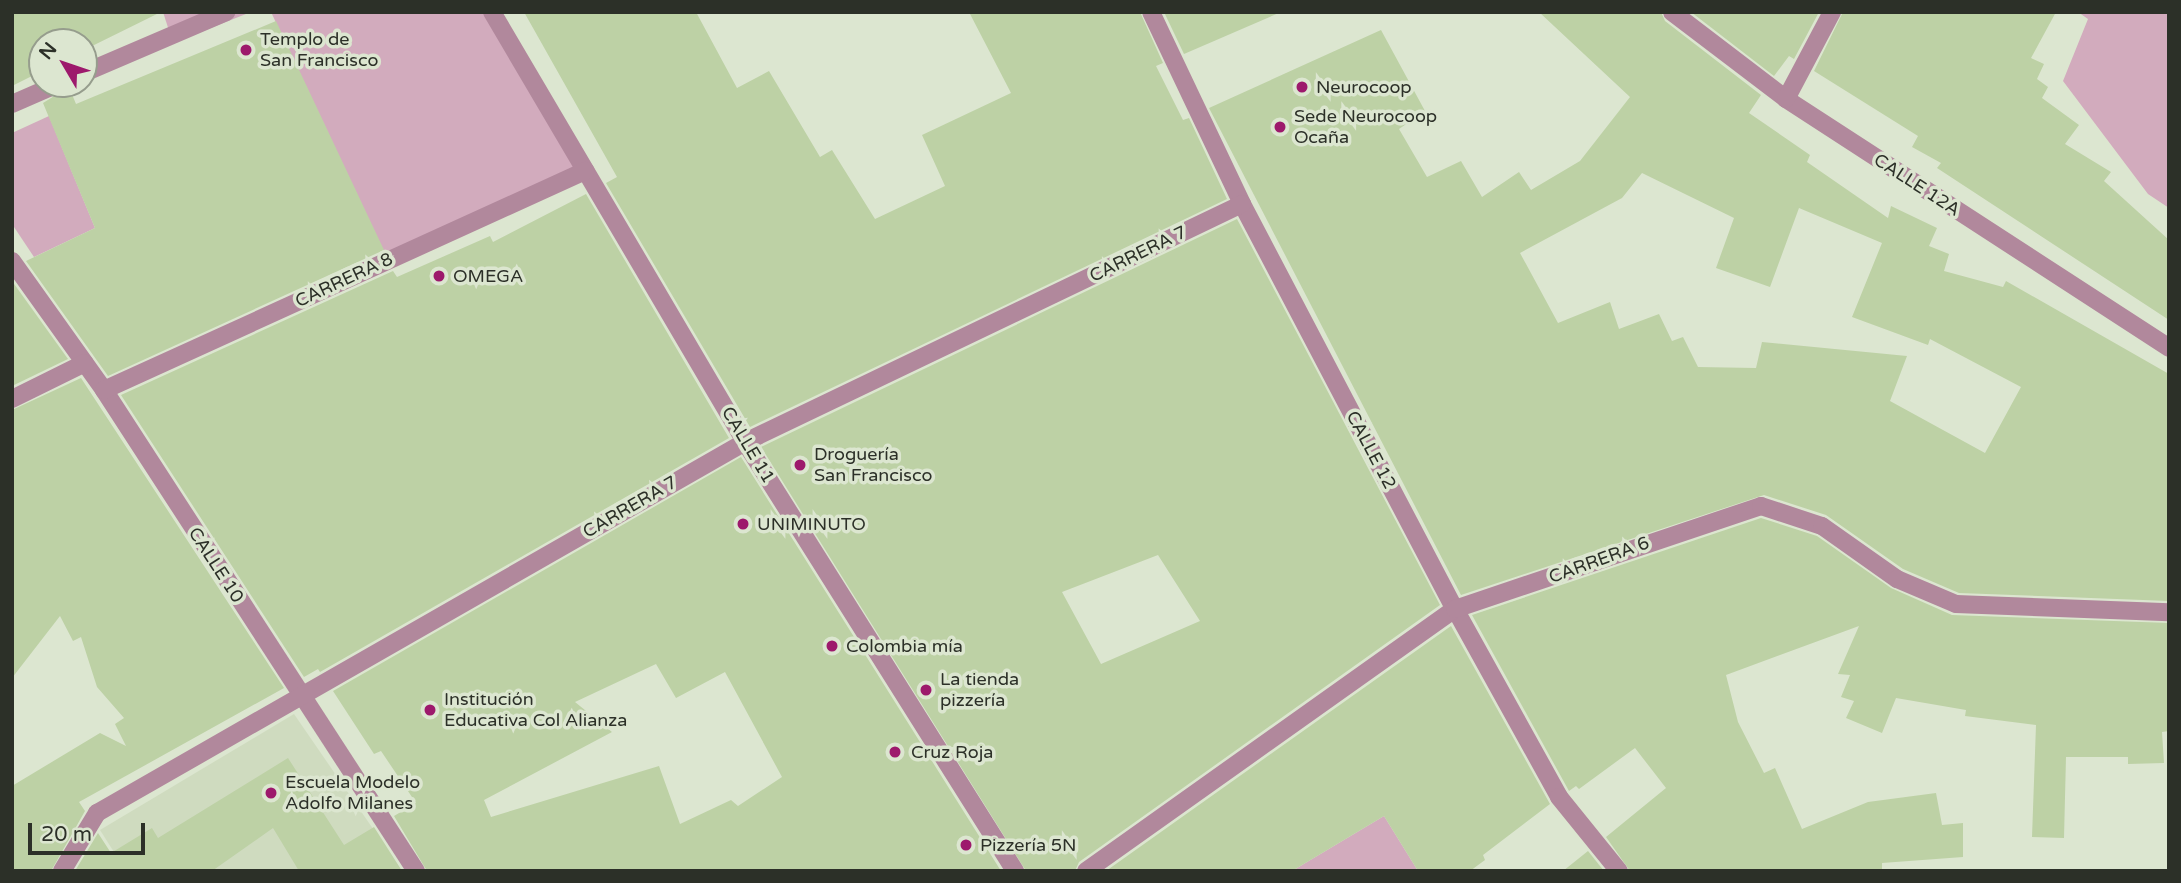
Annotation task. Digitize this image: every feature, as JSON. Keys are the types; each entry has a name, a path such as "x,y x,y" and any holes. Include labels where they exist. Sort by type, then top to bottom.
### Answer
{"street":[{"path":"98,67 226,12"},
{"name":"CALLE 11","path":"492,12 745,442 1015,871"},
{"name":"CALLE 12","path":"1151,12 1242,204 1455,609 1559,797 1619,871"},
{"name":"CALLE 12A","path":"1672,12 1786,99 2169,348"},
{"path":"1786,99 1832,12"},
{"name":"CARRERA 8","path":"104,390 585,171"},
{"name":"CARRERA 7","path":"62,871 97,813 299,694 745,442 1242,204"},
{"name":"CALLE 10","path":"12,261 104,390 416,871"},
{"path":"12,399 85,363"},
{"name":"CARRERA 6","path":"1086,871 1455,609 1761,506 1822,526 1897,579 1956,604 2169,612"}],"shaded area":[{"path":"163,12 251,12 173,43"},
{"path":"271,12 485,12 583,178 386,256"},
{"path":"2078,12 2169,12 2169,208 2148,194 2063,81 2088,19"},
{"path":"49,116 95,228 34,257 12,224 12,133"},
{"path":"294,714 402,871 126,871 100,830"},
{"path":"1384,816 1418,871 1292,871"}],"building":[{"path":"12,12 161,12 98,43 98,28 28,28 28,78 12,86"},
{"path":"524,12 696,12 737,88 769,71 820,157 832,150 875,219 945,186 922,135 1011,93 969,12 1140,12 1163,63 1156,66 1183,120 1189,118 1227,199 750,427 606,183 617,177"},
{"path":"1164,12 1281,12 1184,54"},
{"path":"1539,12 1661,12 1665,21 1761,95 1749,113 1810,155 1807,162 1888,218 1891,206 1937,228 1929,246 1949,254 1944,271 2003,287 2006,281 2169,374 2169,601 1959,593 1903,569 1826,515 1764,495 1461,595 1209,108 1381,30 1425,111 1399,129 1427,177 1461,161 1482,197 1519,172 1531,190 1580,161 1630,97","holes":["1642,173 1734,218 1716,268 1770,287 1799,208 1882,243 1852,317 1928,345 1930,339 2021,387 1985,453 1890,401 1907,356 1762,342 1756,368 1698,367 1683,337 1672,341 1659,314 1619,329 1610,302 1558,323 1520,253 1622,198"]},
{"path":"1691,12 1819,12 1794,59 1789,56 1774,76"},
{"path":"1843,12 2056,12 2031,58 2044,64 2037,79 2048,87 2042,98 2079,125 2065,144 2111,172 2104,181 2169,240 2169,320 1937,168 1941,163 1912,147 1918,136 1814,71"},
{"path":"276,21 384,250 108,376 26,261 95,228 43,103 51,98 74,98 76,104 98,98 98,95"},
{"path":"586,194 729,438 320,672 318,669 304,677 121,395 393,271 397,277 490,236 493,242"},
{"path":"1237,219 1440,605 1079,862 1075,871 1026,871 761,447","holes":["1158,555 1200,621 1101,664 1062,592"]},
{"path":"12,281 68,359 12,386"},
{"path":"81,378 284,688 79,802 85,811 51,871 12,871 12,786 100,733 126,746 115,724 124,718 97,687 81,637 73,641 60,616 12,678 12,410"},
{"path":"741,457 1001,871 427,871 394,816 416,803 381,751 374,754 333,691","holes":["656,664 676,698 725,672 782,777 738,806 731,800 680,824 659,766 491,817 484,800 612,732 575,702"]},
{"path":"1761,518 1817,536 1891,588 1952,615 2169,623 2169,731 2162,732 2164,763 2128,764 2128,757 2066,757 2064,838 2032,837 2036,725 1965,716 1966,710 1896,698 1882,733 1846,718 1854,701 1841,697 1850,675 1838,674 1859,626 1726,675 1738,722 1764,773 1775,768 1802,829 1868,802 1936,793 1942,825 1963,823 1963,857 1882,863 1882,871 1630,871 1606,837 1666,788 1635,748 1579,789 1576,786 1569,791 1472,615"},
{"path":"1451,626 1550,804 1483,855 1485,860 1470,871 1418,871 1384,816 1292,871 1106,871"},
{"name":"Escuela Modelo Adolfo Milanes","path":"288,758 344,845 374,827 402,871 299,871 273,828 212,871 75,871 98,833 111,853 152,828 158,838"},
{"path":"1588,851 1604,871 1563,871"}],"place":[{"name":"Templo de San Francisco","path":"246,50"},
{"name":"Neurocoop","path":"1302,87"},
{"name":"Sede Neurocoop Ocaña","path":"1280,127"},
{"name":"OMEGA","path":"439,276"},
{"name":"Droguería San Francisco","path":"800,465"},
{"name":"UNIMINUTO","path":"743,524"},
{"name":"Colombia mía","path":"832,646"},
{"name":"La tienda pizzería","path":"926,690"},
{"name":"Institución Educativa Col Alianza","path":"430,710"},
{"name":"Cruz Roja","path":"895,752"},
{"name":"Escuela Modelo Adolfo Milanes","path":"271,793"},
{"name":"Pizzería 5N","path":"966,845"}]}
